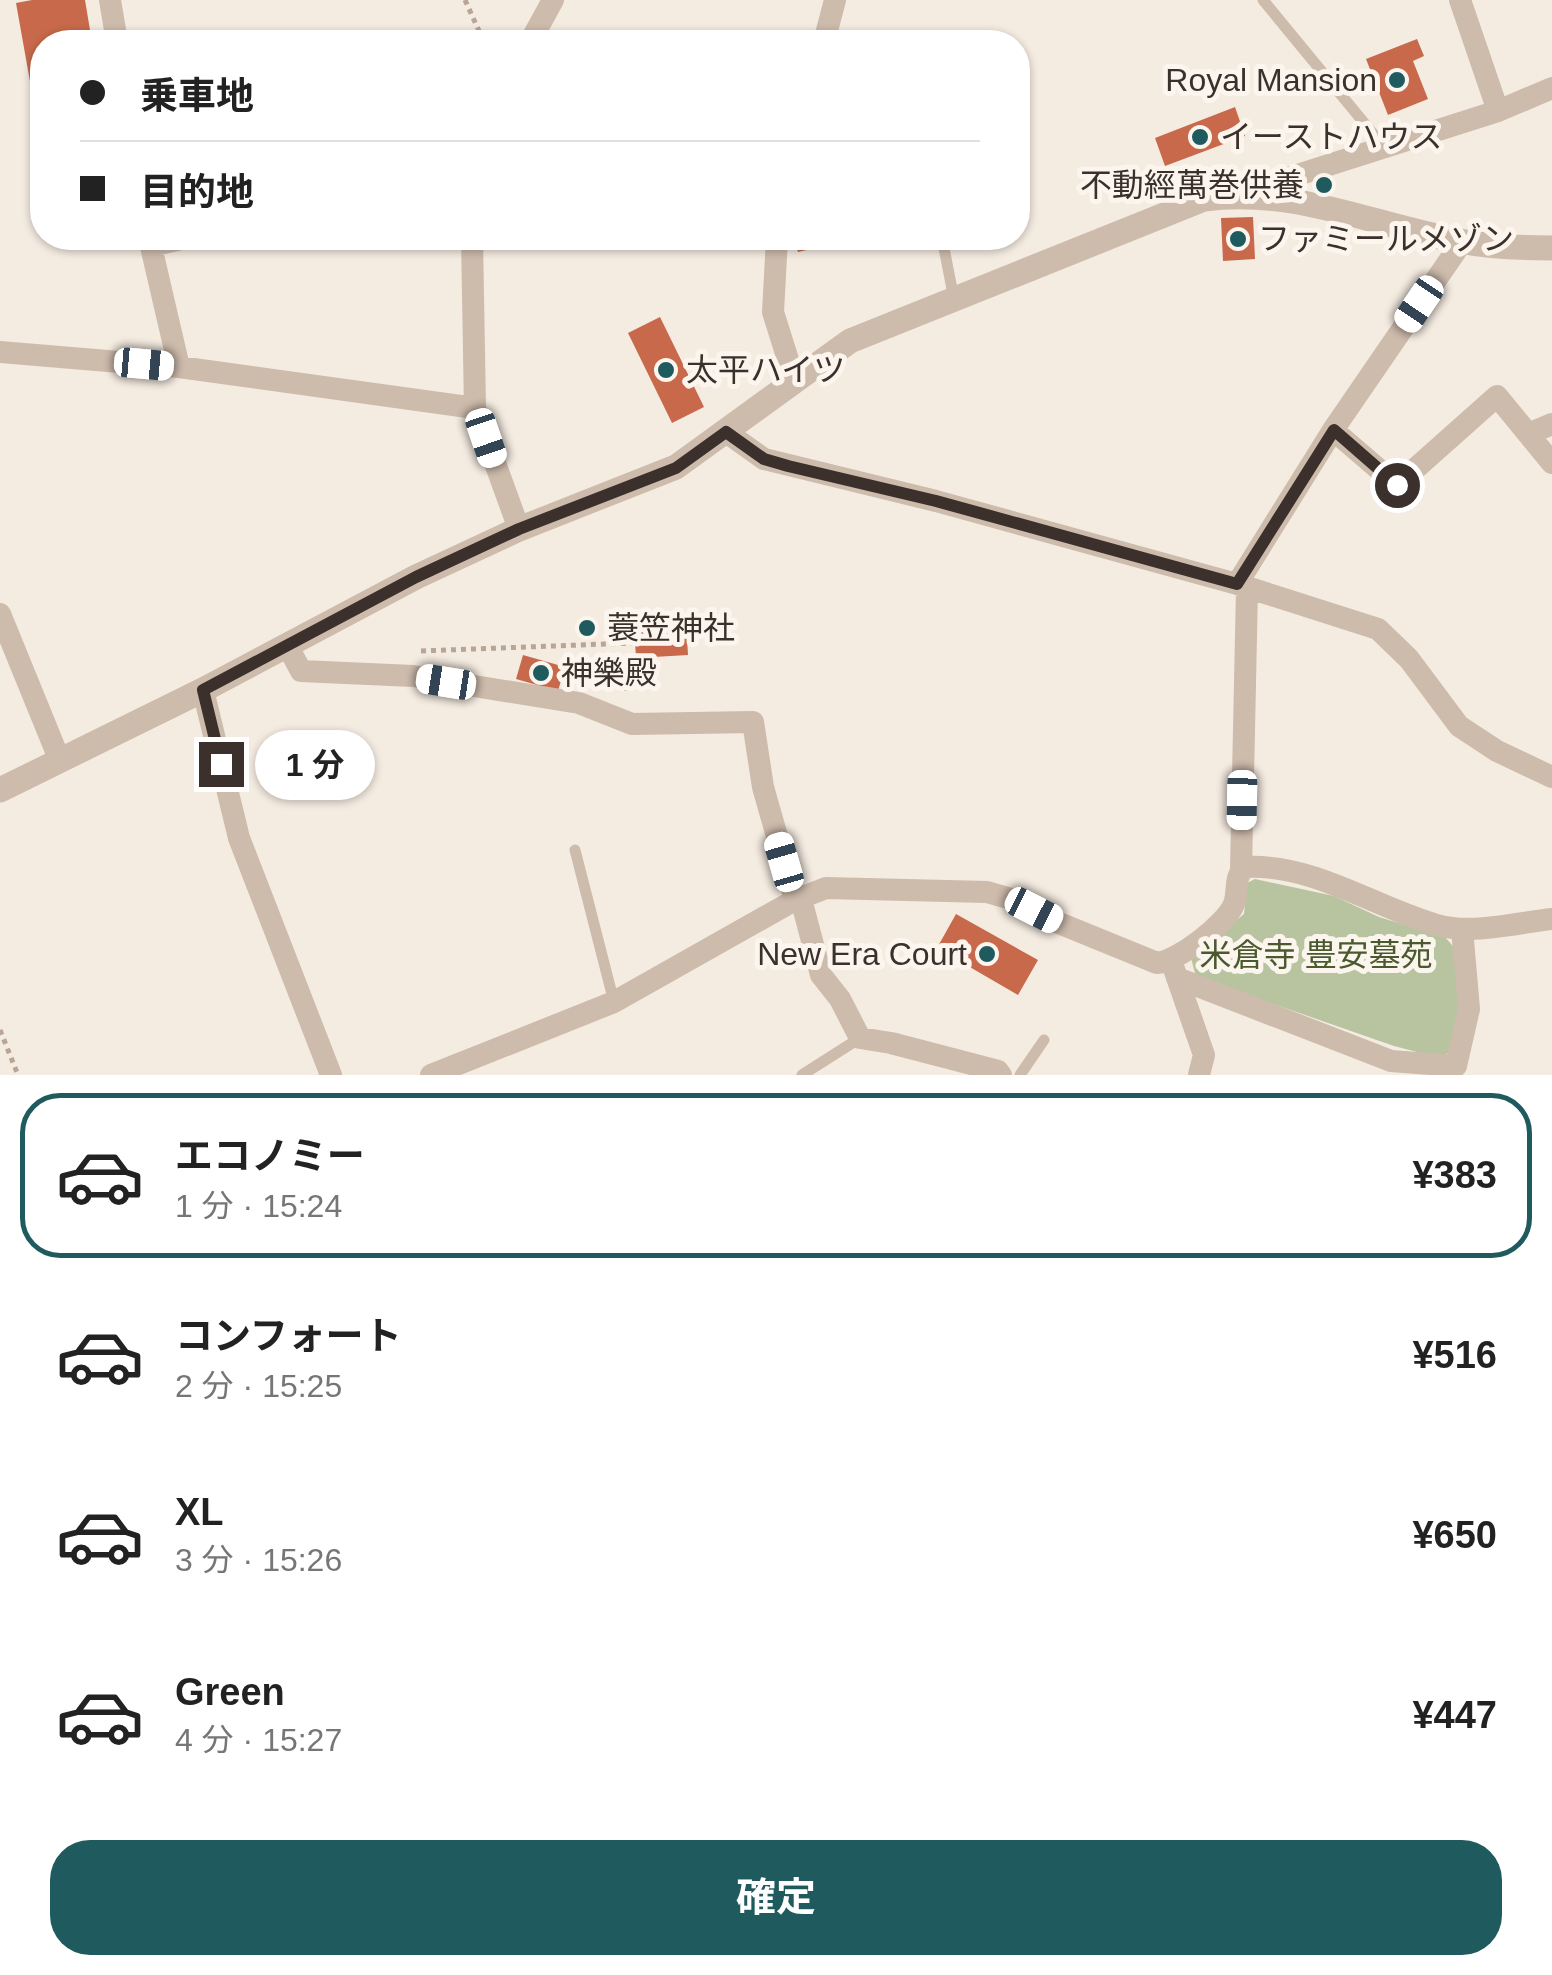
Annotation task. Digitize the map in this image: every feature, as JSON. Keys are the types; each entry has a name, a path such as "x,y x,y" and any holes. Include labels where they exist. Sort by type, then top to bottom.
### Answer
{"street":[{"path":"110,0 115,30"},
{"path":"537,30 553,0"},
{"path":"827,30 835,1 855,0"},
{"path":"1460,0 1498,111"},
{"path":"0,790 203,690 416,577 519,529 676,468 850,341 1204,199 1237,194 1498,111 1552,88"},
{"path":"1237,194 1284,197 1462,242 1552,248"},
{"path":"1174,970 1233,907 1241,870 1242,586 1334,430 1462,242"},
{"path":"152,250 179,368"},
{"path":"472,250 475,408 519,529"},
{"path":"776,250 773,312 794,379"},
{"path":"0,352 179,368 475,408"},
{"path":"1334,430 1397,485 1498,396 1552,463"},
{"path":"1528,434 1552,424"},
{"path":"726,432 764,459 936,501 1242,586 1378,629 1409,659 1458,726 1552,777"},
{"path":"0,614 60,761"},
{"path":"287,645 301,671 413,676 579,703 632,724 753,722 763,787 821,975 840,999 860,1038 998,1071 1001,1075"},
{"path":"203,690 239,838 330,1075"},
{"path":"1241,870 1253,866 1295,873 1438,925 1462,929 1552,919"},
{"path":"431,1075 614,1002 798,899 826,888 987,892 1018,900 1054,920 1390,1068 1456,1066 1469,1009 1462,929"},
{"path":"1174,970 1204,1054 1198,1075"}],"lane":[{"path":"1263,0 1384,146"},
{"path":"944,250 954,299"},
{"path":"575,850 614,1002"},
{"path":"802,1075 860,1038"},
{"path":"1020,1075 1044,1040"}],"path":[{"path":"466,0 479,30"},
{"path":"410,651 632,643"},
{"path":"0,1030 18,1075"}],"green space":[{"name":"米倉寺 豊安墓苑","path":"1255,879 1334,896 1379,917 1445,937 1457,951 1460,1005 1451,1051 1440,1058 1394,1046 1196,977 1191,958 1244,914 1247,883"}],"building":[{"path":"85,0 90,30 30,30 30,81 16,3"},
{"name":"Royal Mansion","path":"1417,39 1424,56 1413,61 1428,99 1388,115 1366,59"},
{"name":"イーストハウス","path":"1235,107 1245,136 1165,166 1155,138"},
{"name":"ファミールメゾン","path":"1253,217 1255,259 1223,261 1221,218"},
{"name":"太平ハイツ","path":"660,317 704,407 672,423 628,333"},
{"path":"686,621 688,655 636,658 634,624"},
{"name":"神樂殿","path":"523,655 565,667 558,691 516,679"},
{"name":"New Era Court","path":"956,914 1038,960 1018,995 937,948"}],"place":[{"name":"Royal Mansion","path":"1397,80"},
{"name":"イーストハウス","path":"1200,137"},
{"name":"不動經萬巻供養","path":"1324,185"},
{"name":"ファミールメゾン","path":"1238,239"},
{"name":"太平ハイツ","path":"666,370"},
{"name":"蓑笠神社","path":"587,628"},
{"name":"神樂殿","path":"541,673"},
{"name":"New Era Court","path":"987,954"}],"route":[{"path":"221,764 203,690 416,577 519,529 676,468 726,432 764,459 936,501 1237,584 1334,430 1397,485"}]}
